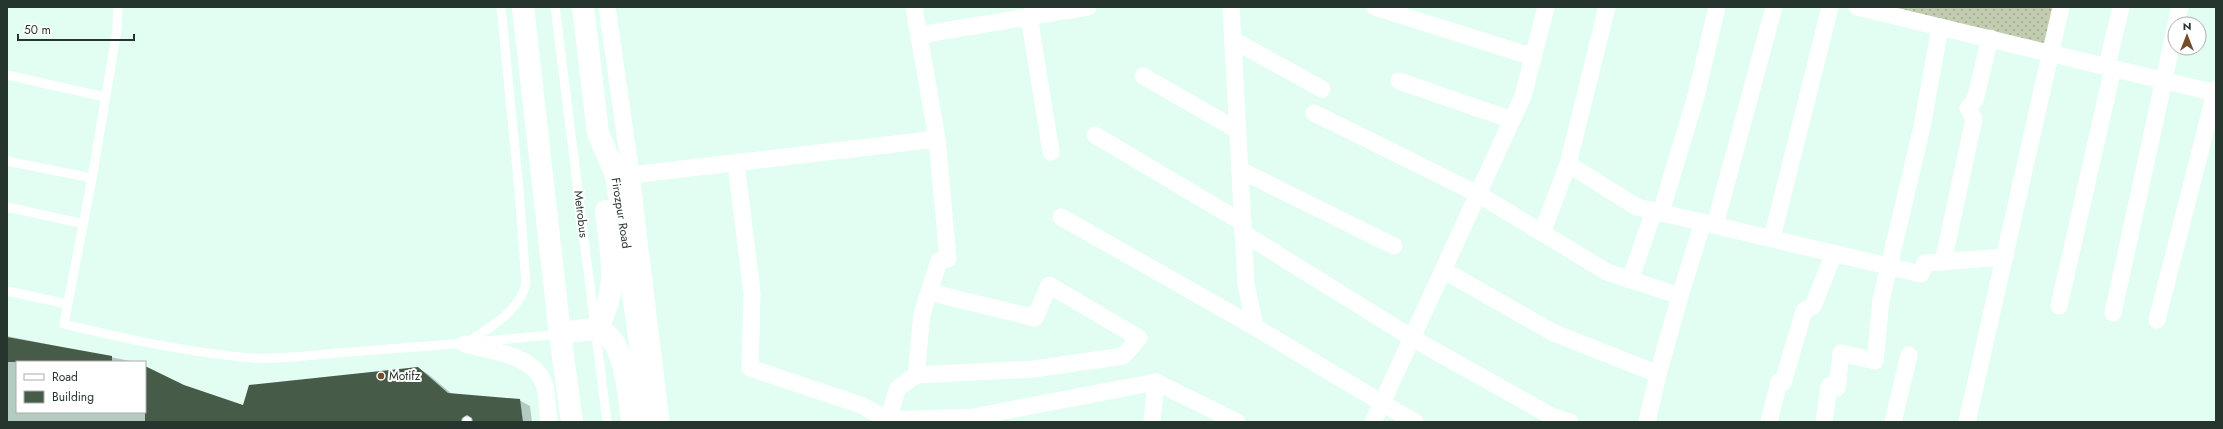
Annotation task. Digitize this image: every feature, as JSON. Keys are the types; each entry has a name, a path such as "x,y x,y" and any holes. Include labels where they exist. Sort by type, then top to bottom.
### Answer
{"main road":[{"path":"523,7 560,334 572,422"},
{"name":"Firozpur Road","path":"583,7 598,133 616,175 643,364 648,422"},
{"path":"596,330 610,301 613,278 598,133"},
{"path":"560,334 596,330 608,336 620,353 632,422"}],"street":[{"path":"607,7 631,175 662,422"},
{"path":"914,7 937,138 948,259 939,262 922,314 916,375"},
{"path":"919,35 1088,7"},
{"path":"1231,7 1246,284 1255,327"},
{"path":"1375,7 1533,57"},
{"path":"1373,422 1523,96 1546,7"},
{"path":"1542,233 1568,164 1607,7"},
{"path":"1630,280 1657,212 1696,96 1717,7"},
{"path":"1647,422 1658,374 1680,296 1709,224 1774,7"},
{"path":"1772,238 1830,7"},
{"path":"1857,7 1893,11 1940,27 2163,80 2216,91 2157,320"},
{"path":"1967,422 2061,7"},
{"path":"2059,306 2110,67 2121,7"},
{"path":"1029,16 1051,152"},
{"path":"1824,422 1830,386 1837,388 1841,353 1875,361 1881,300 1922,128 1940,27"},
{"path":"1943,262 1974,119 1968,108 1975,100 1990,38"},
{"path":"1233,40 1322,89"},
{"path":"2113,313 2169,56"},
{"path":"1143,76 1238,130"},
{"path":"1399,81 1512,120"},
{"path":"1314,113 1478,194 1607,272 1680,296"},
{"path":"1095,135 1243,228 1412,338 1551,416 1570,422"},
{"path":"631,175 736,164 937,138"},
{"path":"736,164 752,293 750,368 861,405 888,421 973,417 1156,382 1237,422"},
{"path":"1568,164 1637,207 1921,274 1925,263 2005,257"},
{"path":"1240,170 1394,246"},
{"path":"1061,217 1255,327 1415,422"},
{"path":"1769,422 1779,382 1783,382 1804,311 1813,306 1834,253"},
{"path":"1443,270 1554,333 1658,374"},
{"path":"888,421 898,388 916,375 1034,369 1124,356 1139,338 1048,284 1035,318 929,292"},
{"path":"465,344 521,360 532,365 543,380 549,422"},
{"path":"1893,422 1909,355"},
{"path":"1152,422 1156,382"}],"lane":[{"path":"118,7 117,30 92,178 64,324 120,337 244,357 273,358 465,344 560,334"},
{"path":"465,344 512,309 523,296 526,284 519,190 501,7"},
{"name":"Metrobus","path":"555,7 607,422"},
{"path":"7,75 105,96"},
{"path":"7,161 92,178"},
{"path":"7,206 84,224"},
{"path":"7,291 67,304"}],"green space":[{"path":"1894,7 2061,7 2051,53 1892,15"}],"building":[{"path":"7,337 112,356 112,361 7,362"},
{"name":"Motifz","path":"146,366 184,385 243,405 249,385 418,367 448,393 520,399 523,422 473,422 472,418 467,415 462,418 461,422 145,422"}],"place":[{"name":"Motifz","path":"381,376"}]}
